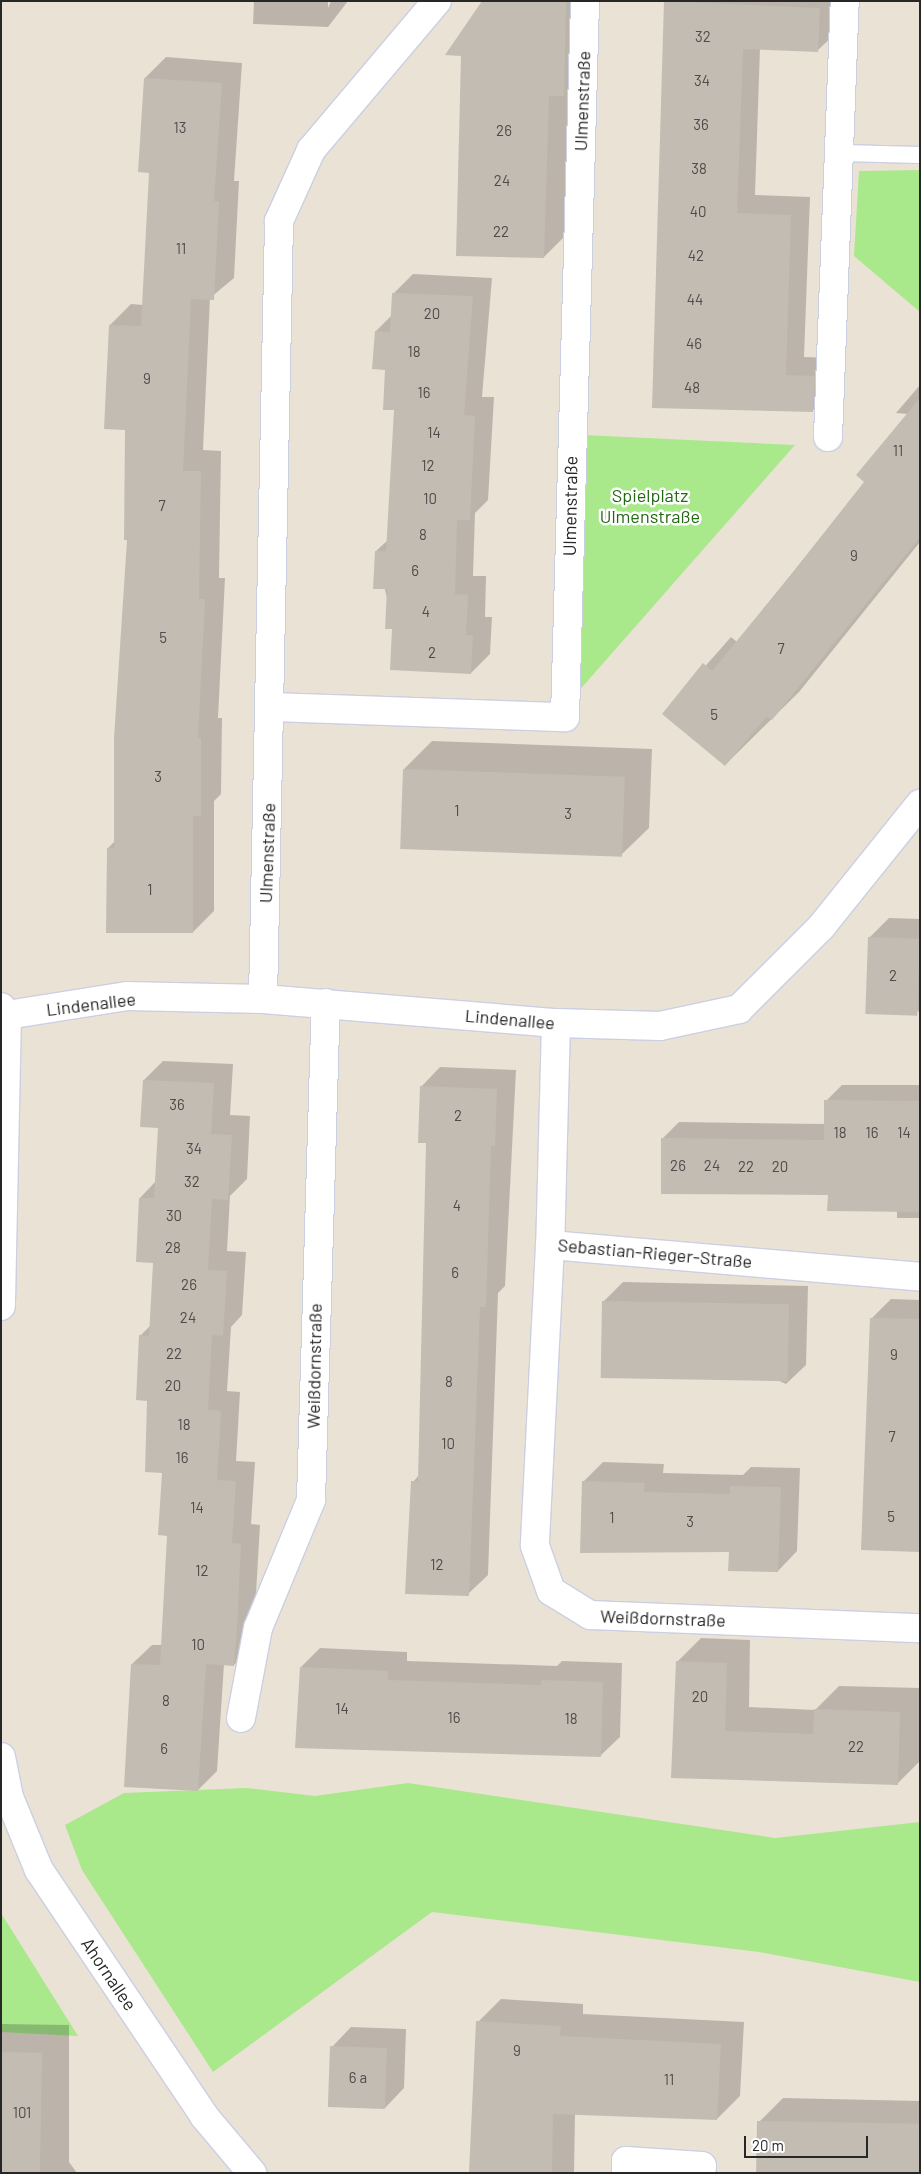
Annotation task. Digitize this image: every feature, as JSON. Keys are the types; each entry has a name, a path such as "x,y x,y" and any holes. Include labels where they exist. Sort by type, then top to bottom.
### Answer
{"street":[{"name":"Ulmenstraße","path":"263,999 272,707 279,221 311,150 437,1"},
{"name":"Ulmenstraße","path":"272,707 565,717 585,1"},
{"path":"828,437 842,153 845,1"},
{"name":"Lindenallee","path":"4,1011 127,996 263,999 326,1002 556,1023 660,1026 739,1009 821,927 920,804"},
{"name":"Weißdornstraße","path":"241,1718 258,1628 311,1500 326,1002"},
{"path":"1,1306 4,1011"},
{"name":"Sebastian-Rieger-Straße","path":"556,1023 550,1245 920,1277"},
{"name":"Weißdornstraße","path":"550,1245 535,1546 551,1591 590,1615 920,1628"},
{"name":"Ahornallee","path":"1,1757 5,1797 39,1870 204,2116 252,2173"},
{"path":"626,2173 626,2160 702,2166 702,2173"}],"lane":[{"path":"842,153 920,155"}],"green space":[{"path":"920,170 920,312 854,256 859,171"},
{"name":"Spielplatz Ulmenstraße","path":"583,435 795,445 577,693"},
{"path":"408,1783 775,1838 920,1822 920,1982 759,1952 432,1912 213,2072 82,1870 65,1825 124,1793 247,1788 315,1796"},
{"path":"1,1913 78,2036 1,2032"}],"building":[{"path":"482,1 566,1 564,96 549,96 544,258 456,256 461,56 445,55"},
{"path":"664,1 820,8 818,52 743,49 737,213 791,215 786,375 815,376 813,412 652,408"},
{"path":"144,78 222,83 214,201 219,201 214,300 191,299 183,471 201,471 199,599 205,599 198,738 201,738 201,816 193,816 193,933 106,933 107,848 114,848 114,738 127,540 124,540 125,430 104,429 109,325 141,326 149,173 138,172"},
{"path":"392,293 473,296 464,415 475,416 470,520 457,520 455,594 468,595 466,635 473,635 471,674 390,670 392,629 385,629 387,589 373,589 375,551 386,551 394,410 383,410 385,370 372,369 375,331 390,332"},
{"path":"920,398 920,537 772,720 767,716 725,766 662,714 703,663 712,671 790,576 864,482 856,475"},
{"path":"403,769 625,777 622,857 400,849"},
{"path":"868,937 920,939 917,1016 865,1014"},
{"path":"143,1080 214,1083 211,1134 232,1135 228,1200 212,1199 208,1270 227,1271 223,1336 212,1335 208,1410 221,1411 217,1480 236,1481 232,1543 241,1544 237,1628 234,1666 206,1664 198,1791 124,1787 131,1664 160,1665 167,1536 158,1535 162,1473 145,1472 147,1401 136,1400 139,1335 149,1336 153,1263 136,1262 139,1198 154,1198 158,1128 140,1127"},
{"path":"420,1086 497,1089 495,1146 491,1146 486,1307 480,1307 469,1596 405,1594 411,1481 418,1481 426,1143 418,1143"},
{"path":"824,1100 920,1101 920,1212 827,1211 828,1195 661,1194 661,1138 824,1140"},
{"path":"602,1301 789,1304 788,1381 601,1378"},
{"path":"870,1318 920,1319 920,1552 861,1550"},
{"path":"582,1481 645,1483 644,1492 730,1494 730,1486 781,1487 778,1572 728,1571 729,1552 580,1553"},
{"path":"676,1661 727,1663 725,1731 813,1734 814,1709 900,1712 898,1785 671,1778"},
{"path":"300,1667 388,1671 388,1680 541,1685 541,1680 603,1682 601,1757 295,1748"},
{"path":"476,2021 561,2026 560,2036 721,2044 717,2120 553,2114 552,2173 469,2173"},
{"path":"330,2046 387,2048 385,2109 328,2107"},
{"path":"1,2052 42,2053 40,2173 1,2173"},
{"path":"757,2121 920,2124 919,2173 756,2173"}]}
